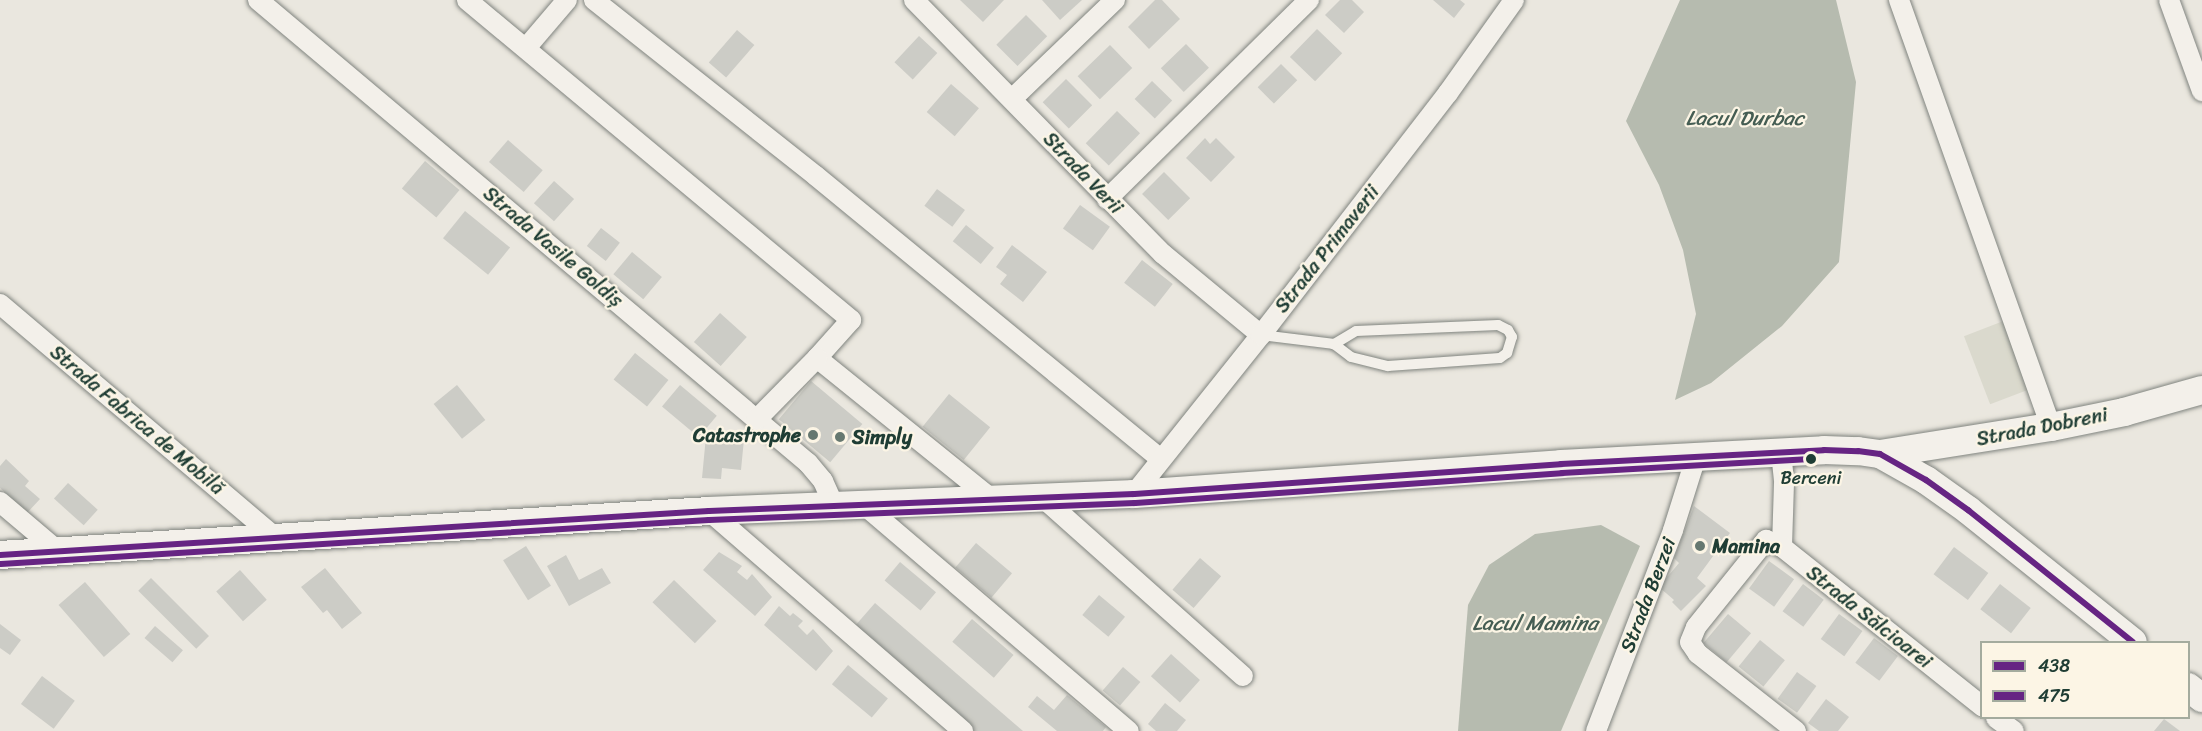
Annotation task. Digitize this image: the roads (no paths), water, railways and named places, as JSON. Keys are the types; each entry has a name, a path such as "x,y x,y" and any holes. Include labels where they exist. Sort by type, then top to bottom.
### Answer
{"main road":[{"name":"Strada Dobreni","path":"1880,454 2051,427 2124,411 2202,390"},
{"path":"0,555 274,536 709,511 1134,494 1824,450 1880,454 1906,467 1968,510 2132,641"},
{"path":"2190,689 2202,698"}],"street":[{"name":"Strada Vasile Goldiș","path":"258,0 808,463 823,481 834,506"},
{"path":"467,0 851,320 757,419"},
{"path":"526,48 567,0"},
{"path":"594,0 816,176 1161,459"},
{"path":"1012,99 1115,0"},
{"path":"1107,199 1309,0"},
{"name":"Strada Primaverii","path":"1134,494 1261,335 1448,93 1514,0"},
{"path":"1899,0 2051,427"},
{"path":"2169,0 2202,91"},
{"name":"Strada Verii","path":"919,1 1107,199 1163,254 1261,335"},
{"name":"Strada Fabrica de Mobilă","path":"0,304 274,536"},
{"path":"817,358 992,499"},
{"path":"1781,452 1784,483 1782,547 1766,540 1757,548 1696,627 1690,642 1698,654 1796,731"},
{"name":"Strada Berzei","path":"1596,731 1673,530 1696,457"},
{"path":"1042,497 1243,676"},
{"path":"0,502 58,551"},
{"path":"864,505 1129,731"},
{"path":"709,511 963,731"},
{"name":"Strada Sălcioarei","path":"1782,547 1980,704"},
{"path":"1999,719 2014,731"}],"lane":[{"path":"1261,335 1334,344 1351,357 1388,366 1500,358 1508,353 1512,338 1508,330 1498,325 1356,331 1334,344"}],"water":[{"name":"Lacul Durbac","path":"1680,0 1836,0 1856,82 1839,262 1782,326 1711,383 1675,400 1696,314 1683,250 1659,185 1626,121"},
{"name":"Lacul Mamina","path":"1601,525 1640,546 1561,731 1458,731 1468,605 1489,565 1535,534"}],"place":[{"name":"Catastrophe","path":"813,435"},
{"name":"Simply","path":"840,437"},
{"name":"Berceni","path":"1811,459"},
{"name":"Mamina","path":"1700,546"}]}
